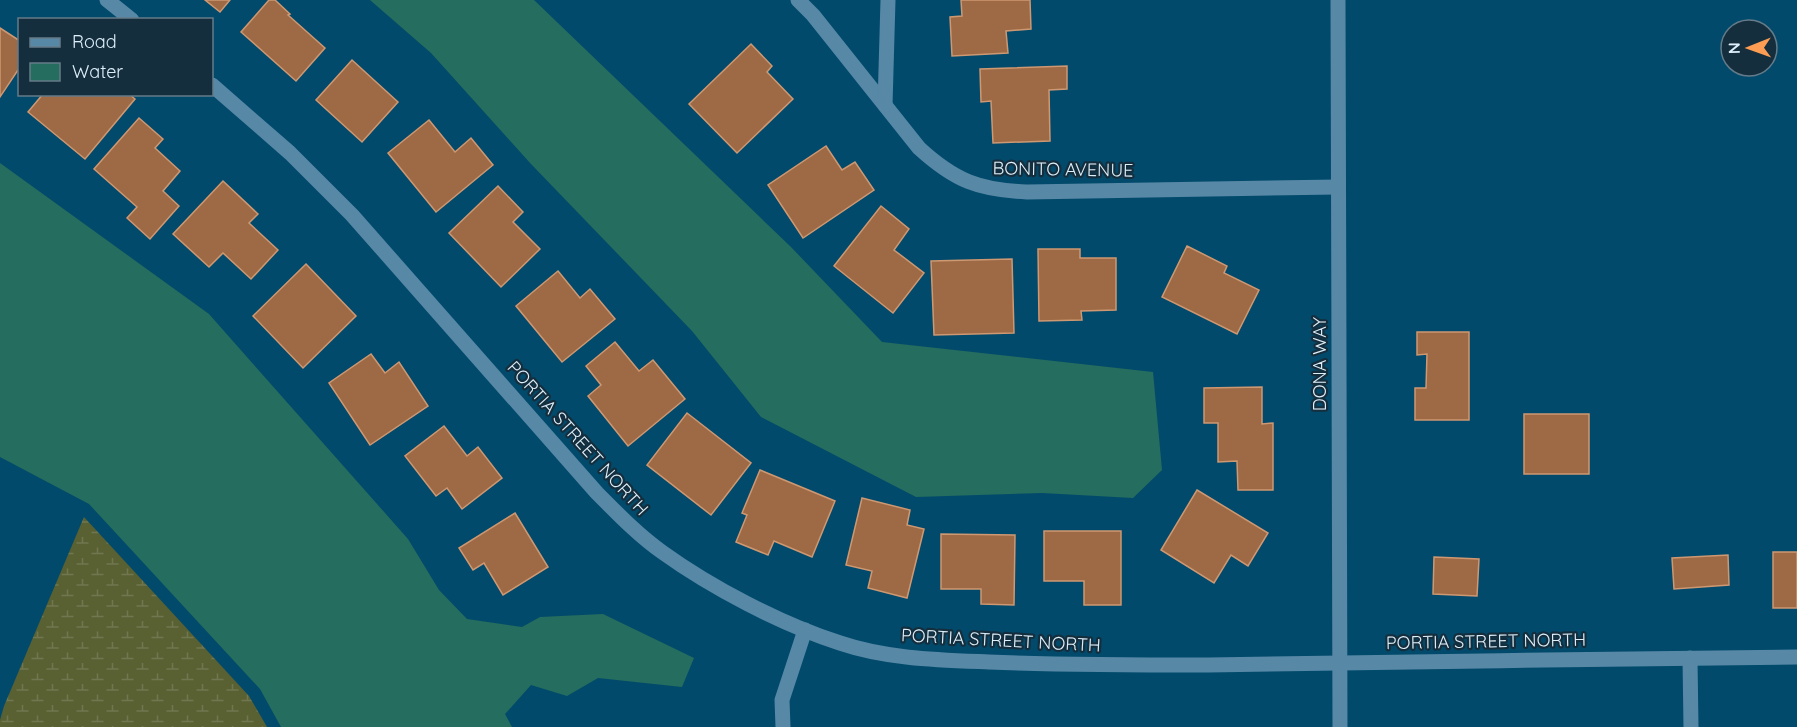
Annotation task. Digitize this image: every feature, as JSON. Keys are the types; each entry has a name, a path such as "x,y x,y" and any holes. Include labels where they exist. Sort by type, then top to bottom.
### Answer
{"street":[{"path":"107,0 130,18"},
{"name":"BONITO AVENUE","path":"798,0 813,15 919,148 958,178 978,186 1002,191 1027,192 1338,187"},
{"path":"885,105 888,0"},
{"name":"DONA WAY","path":"1338,0 1340,727"},
{"name":"PORTIA STREET NORTH","path":"213,85 290,153 352,215 597,493 625,521 660,550 701,578 805,630 842,644 902,657 972,662 1131,666 1797,657"},
{"path":"783,727 782,700 805,630"},
{"path":"1690,658 1691,727"}],"green space":[{"path":"84,517 249,696 267,727 0,727 4,706"}],"water":[{"path":"370,0 534,0 791,247 882,342 1153,372 1162,470 1133,498 1042,493 916,497 761,417 692,331 531,164 431,53"},
{"path":"0,163 209,314 408,539 439,590 467,619 522,627 540,617 603,614 694,658 682,687 598,678 567,696 531,685 505,714 512,727 281,727 260,689 89,504 0,457"}],"building":[{"path":"205,0 230,0 220,12"},
{"path":"269,0 275,0 290,14 288,15 325,48 296,81 241,32"},
{"path":"961,0 1030,0 1031,29 1006,31 1008,53 952,56 950,17 962,16"},
{"path":"0,28 18,40 18,70 0,97"},
{"path":"751,44 772,66 767,72 793,99 737,153 689,104"},
{"path":"352,60 398,102 362,142 316,100"},
{"path":"1067,66 1067,89 1049,90 1050,141 993,143 991,101 981,102 980,69"},
{"path":"41,96 131,96 135,99 85,159 28,112"},
{"path":"139,118 163,139 155,148 180,171 163,191 179,206 150,239 127,218 137,207 94,169"},
{"path":"429,120 455,152 471,138 493,165 436,212 388,153"},
{"path":"826,146 842,170 855,162 874,190 803,238 768,185"},
{"path":"223,181 258,214 249,223 278,250 251,279 223,253 209,267 173,234"},
{"path":"498,186 523,212 513,222 540,249 501,287 449,233"},
{"path":"881,206 909,229 894,250 924,273 893,313 834,266"},
{"path":"1187,246 1227,266 1224,273 1259,290 1237,334 1162,297"},
{"path":"1038,249 1080,249 1080,258 1116,258 1116,310 1081,311 1082,320 1039,321"},
{"path":"1012,259 1014,333 934,335 931,261"},
{"path":"306,264 356,316 303,368 253,316"},
{"path":"558,271 580,298 590,289 615,319 562,362 516,306"},
{"path":"1417,332 1469,332 1469,420 1415,420 1415,388 1426,388 1427,354 1417,355"},
{"path":"615,342 639,371 653,360 685,399 628,446 588,396 601,385 586,366"},
{"path":"371,354 385,373 399,362 428,406 370,445 329,383"},
{"path":"1262,387 1262,424 1273,423 1273,490 1238,490 1237,461 1218,462 1218,423 1204,423 1204,388"},
{"path":"687,413 751,463 711,515 647,465"},
{"path":"1524,414 1589,414 1589,474 1524,474"},
{"path":"444,426 467,456 478,447 502,478 462,509 447,488 436,496 405,456"},
{"path":"760,470 835,501 812,557 774,541 768,555 736,542 747,515 742,513"},
{"path":"1197,490 1268,533 1248,566 1231,555 1214,583 1161,550"},
{"path":"862,498 910,510 907,525 924,529 907,598 868,588 872,571 846,565"},
{"path":"515,513 548,567 503,595 484,563 473,570 459,548"},
{"path":"1044,531 1121,531 1121,605 1084,605 1084,581 1044,581"},
{"path":"941,534 1015,535 1014,605 981,604 981,589 941,589"},
{"path":"1773,552 1797,552 1797,608 1773,608"},
{"path":"1728,555 1729,585 1674,589 1672,558"},
{"path":"1434,557 1479,559 1477,596 1433,594"}]}
